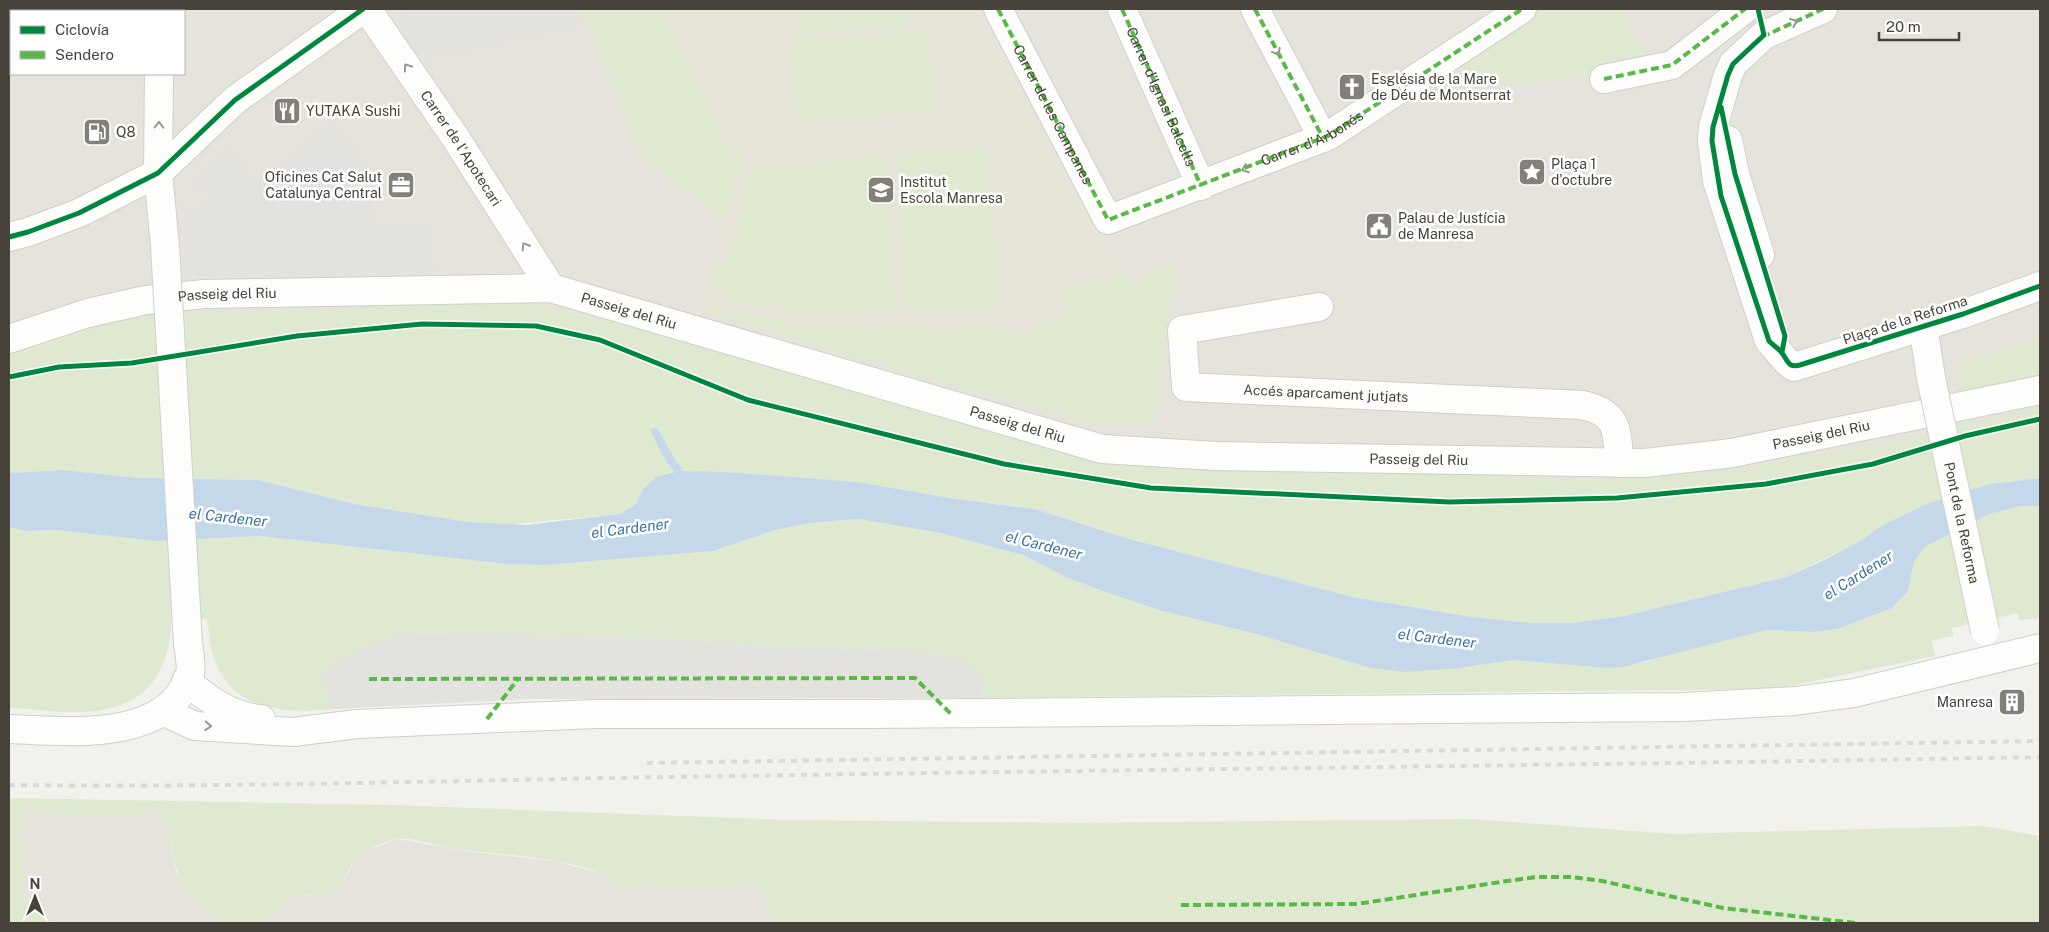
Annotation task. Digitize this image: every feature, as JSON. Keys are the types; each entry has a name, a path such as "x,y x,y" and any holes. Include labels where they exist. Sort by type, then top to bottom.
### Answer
{"street":[{"path":"9,237 79,213 158,173 235,100 363,9"},
{"name":"Carrer de l'Apotecari","path":"367,9 455,137 551,288"},
{"name":"Carrer de les Campanes","path":"998,9 1108,220"},
{"name":"Carrer d'Ignasi Balcells","path":"1122,9 1201,186"},
{"path":"1255,9 1323,138"},
{"name":"Carrer d'Arbonés","path":"1108,220 1323,138 1522,9"},
{"path":"1604,79 1672,65 1745,9"},
{"path":"1758,9 1764,35"},
{"name":"Plaça de la Reforma","path":"1823,9 1764,35 1733,64 1723,88 1721,104 1713,127 1712,141 1717,181 1769,341 1782,352 1788,364 1794,367 2040,286"},
{"path":"9,729 75,731 125,727 146,720 162,711 179,694 190,673 165,246 158,173 159,75"},
{"name":"Passeig del Riu","path":"9,339 88,313 146,300 195,295 551,288 1102,450 1216,456 1645,463 1732,453 2040,390"},
{"name":"Accés aparcament jutjats","path":"1319,307 1182,330 1186,387 1582,405 1597,408 1607,413 1611,419 1616,435 1619,463"},
{"name":"Pont de la Reforma","path":"1923,325 1931,378 1991,660"},
{"path":"162,711 194,726 293,732 357,724 596,714 887,714 1684,707 1795,701 1854,693 2040,648"},
{"path":"186,681 207,699 222,707 256,718 357,724"}],"shaded area":[{"path":"9,9 2040,9 2040,440 1667,545 9,443"},
{"path":"402,9 576,9 588,24 419,61 398,30"},
{"name":"Institut Escola Manresa","path":"576,9 987,9 1098,230 1110,226 1124,273 1062,291 1071,315 1035,325 1036,331 1015,335 972,327 939,336 915,324 870,330 863,325 800,325 701,306 723,220 644,161 588,24"},
{"path":"331,121 370,166 372,228 432,225 434,272 188,277 186,208 204,208 207,191 192,187 212,160 230,145 257,182"},
{"path":"404,633 628,637 913,651 964,661 984,680 982,698 532,699 334,709 319,675 360,650"},
{"path":"157,808 167,823 175,869 186,890 203,907 246,923 52,923 29,910 22,888 19,831 26,812 131,819"},
{"path":"397,839 473,852 555,861 606,875 623,888 757,883 764,893 772,923 246,923 267,918 296,896 329,895 339,890 356,858 365,851"}],"green space":[{"path":"576,9 660,9 719,128 723,142 743,156 725,222 644,161 588,24"},
{"path":"799,9 906,9 908,25 800,35"},
{"path":"1538,9 1622,9 1646,58 1574,77 1518,84 1503,83 1457,64"},
{"path":"929,30 932,111 797,121 793,42"},
{"path":"985,145 1000,306 906,310 897,153"},
{"path":"886,156 895,310 799,314 769,303 754,308 738,305 723,294 716,283 719,264 734,245 752,168"},
{"path":"1178,264 1153,424 1100,425 917,376 700,309 701,306 800,325 863,325 870,330 915,324 939,335 972,327 1001,327 1008,333 1022,334 1036,332 1035,325 1070,315 1061,291 1124,273 1128,285 1160,266"},
{"path":"473,302 550,306 975,427 1083,455 1239,468 1549,479 1655,478 1729,471 1875,445 2040,408 2040,478 1990,484 1883,525 1855,544 1786,577 1624,616 1572,623 1532,623 1472,617 1353,597 1129,539 1035,509 790,476 752,474 643,489 636,504 620,514 504,525 467,522 355,504 259,480 138,478 63,470 9,473 9,353 136,317"},
{"path":"2040,337 2040,384 1965,399 1960,362"},
{"path":"2021,506 2040,506 2040,618 2020,620 2018,613 1952,628 1953,636 1932,640 1935,656 1776,689 982,698 984,680 913,651 628,637 404,633 320,675 334,709 296,711 260,705 245,698 231,687 220,672 212,653 207,619 171,622 169,644 155,679 143,692 129,701 112,708 92,711 62,712 9,708 9,527 25,531 56,530 156,541 261,536 506,564 547,565 713,551 775,530 810,523 859,519 940,533 1023,555 1068,578 1159,610 1256,634 1366,667 1460,668 1513,660 1606,668 1647,662 1675,652 1766,630 1814,632 1838,629 1892,608 1908,591 1914,561 1925,546 1989,514"},
{"path":"9,798 391,805 790,820 1077,823 1471,819 1674,834 1984,826 2040,836 2040,923 772,923 764,893 757,883 623,888 604,875 568,863 470,851 401,838 382,843 363,853 353,863 341,887 335,892 324,895 295,897 272,915 260,921 243,922 225,918 208,910 189,894 177,870 164,820 157,808 131,819 26,812 19,831 25,899 30,910 52,923 9,923"}],"water":[{"name":"el Cardener","path":"63,470 138,478 259,480 355,504 467,522 526,525 620,514 636,504 643,489 657,477 679,471 725,472 857,482 955,499 1035,509 1129,539 1353,597 1472,617 1532,623 1572,623 1624,616 1786,577 1855,544 1883,525 1927,504 1990,484 2040,478 2040,506 2021,506 1989,514 1926,546 1914,561 1908,591 1892,608 1838,629 1814,632 1766,630 1623,667 1606,668 1513,660 1460,668 1405,672 1366,667 1256,634 1159,610 1068,578 1023,555 940,533 859,519 810,523 775,530 713,551 547,565 506,564 261,536 156,541 56,530 25,531 9,527 9,473"}],"waterway":[{"path":"655,432 671,461 685,479"}],"railway":[{"path":"647,763 2040,741"},
{"path":"9,785 280,784 2040,757"}],"marked path":[{"path":"998,9 1108,220 1328,136 1522,9"},
{"path":"1122,9 1201,186"},
{"path":"1255,9 1323,138"},
{"path":"1604,79 1672,65 1745,9"},
{"path":"1762,37 1823,9"},
{"path":"369,679 915,678 951,714"},
{"path":"487,719 518,679"},
{"path":"1181,905 1357,904 1537,877 1571,877 1602,881 1723,908 1856,923"}],"cycle path":[{"path":"9,237 79,213 158,173 235,100 363,9"},
{"path":"1758,9 1764,35 1733,64 1713,127 1712,141 1721,196 1769,341 1791,365 1800,365 1963,314 2040,286"},
{"path":"1721,107 1735,174 1785,336 1782,352"},
{"path":"9,377 59,367 132,363 297,336 422,324 536,326 600,340 748,400 1004,464 1151,488 1449,502 1617,498 1766,484 1873,464 1965,436 2040,419"}],"place":[{"name":"Església de la Mare de Déu de Montserrat","path":"1352,87"},
{"name":"YUTAKA Sushi","path":"287,111"},
{"name":"Q8","path":"97,132"},
{"name":"Plaça 1 d'octubre","path":"1532,172"},
{"name":"Oficines Cat Salut Catalunya Central","path":"401,185"},
{"name":"Institut Escola Manresa","path":"881,190"},
{"name":"Palau de Justícia de Manresa","path":"1379,226"},
{"name":"Manresa","path":"2012,702"}]}
